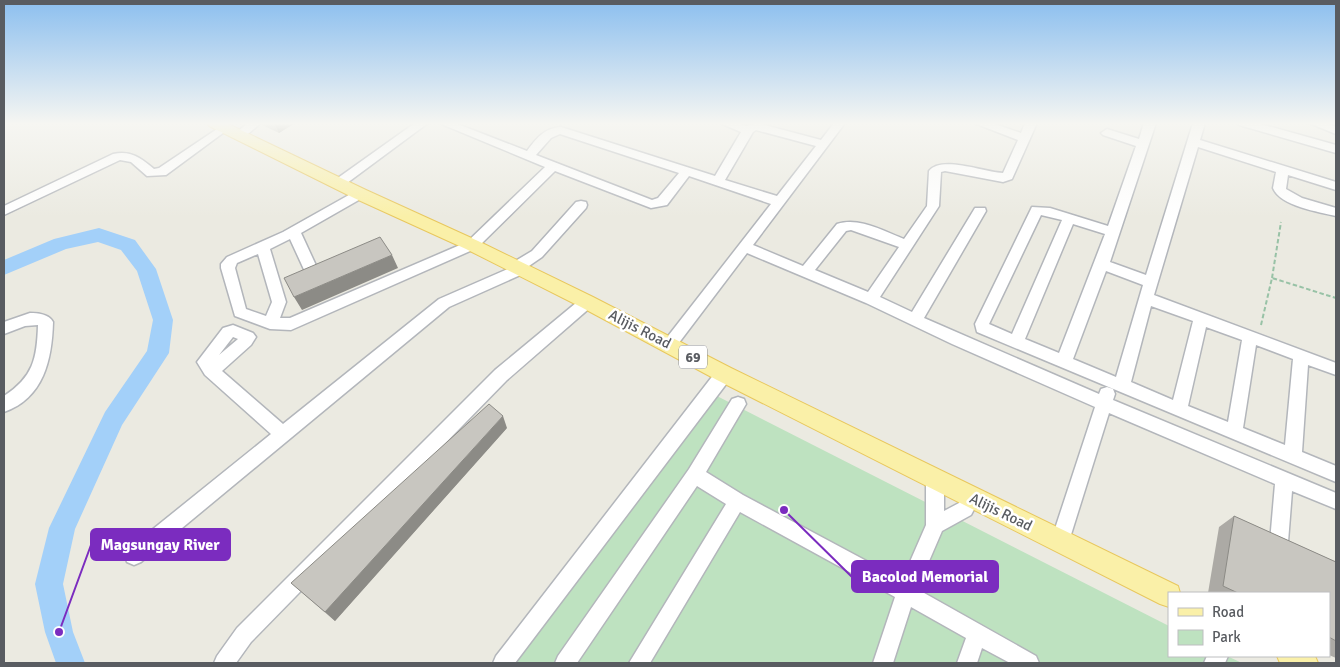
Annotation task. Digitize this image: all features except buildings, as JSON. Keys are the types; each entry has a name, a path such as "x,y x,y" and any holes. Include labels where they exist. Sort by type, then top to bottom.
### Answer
{"main road":[{"name":"Alijis Road","path":"278,154 472,245 670,344 724,374 1168,595"}],"street":[{"path":"4,212 117,157 131,156 151,173 162,172 188,154"},
{"path":"339,183 379,154"},
{"path":"524,154 651,204 662,202 687,171"},
{"path":"637,154 780,202"},
{"path":"718,181 734,154"},
{"path":"670,344 815,154"},
{"path":"871,299 932,206 935,171 945,168 1003,178 1008,176 1018,154"},
{"path":"1064,361 1102,264 1139,154"},
{"path":"1060,541 1104,402 1116,383 1146,298 1189,154"},
{"path":"1232,154 1336,186"},
{"path":"360,194 305,224 294,233 232,260 228,264 228,268 240,312 270,323 291,324 472,245 554,166"},
{"path":"1283,170 1280,186 1283,194 1336,212"},
{"path":"134,556 444,303 518,268 537,254 581,205"},
{"path":"1113,232 1046,210 1037,210 982,324 982,328 1336,474"},
{"path":"915,320 980,211"},
{"path":"1016,342 1069,219"},
{"path":"806,272 842,226 852,225 907,245"},
{"path":"294,233 312,272"},
{"path":"263,247 279,302 270,323"},
{"path":"745,247 871,299 1182,438 1336,500"},
{"path":"1102,264 1151,282"},
{"path":"1146,298 1201,318 1256,331 1301,356 1336,369"},
{"path":"224,663 244,636 501,375 587,302"},
{"path":"4,328 32,318 46,322 44,358 36,375 24,390 7,400"},
{"path":"1179,410 1201,318"},
{"path":"1234,433 1256,331"},
{"path":"1293,456 1301,356"},
{"path":"211,371 283,434"},
{"path":"503,663 724,374"},
{"path":"565,663 695,475 738,404"},
{"path":"695,475 737,501 906,593 1029,663"},
{"path":"1279,542 1284,478"},
{"path":"883,663 906,593 935,525 936,480"},
{"path":"935,525 965,509 971,498"},
{"path":"639,663 737,501"},
{"path":"967,663 977,634"}],"path":[{"path":"1256,331 1272,278 1281,222"},
{"path":"1272,278 1336,298"}],"green space":[{"path":"713,394 1168,625 1168,657 1229,657 1242,663 512,663"}],"waterway":[{"path":"4,268 61,244 99,235 128,245 146,269 163,320 158,353 113,419 62,528 49,584 59,632 70,663"}],"place":[{"name":"Bacolod Memorial","path":"784,510"},
{"name":"Magsungay River","path":"59,632"}]}
